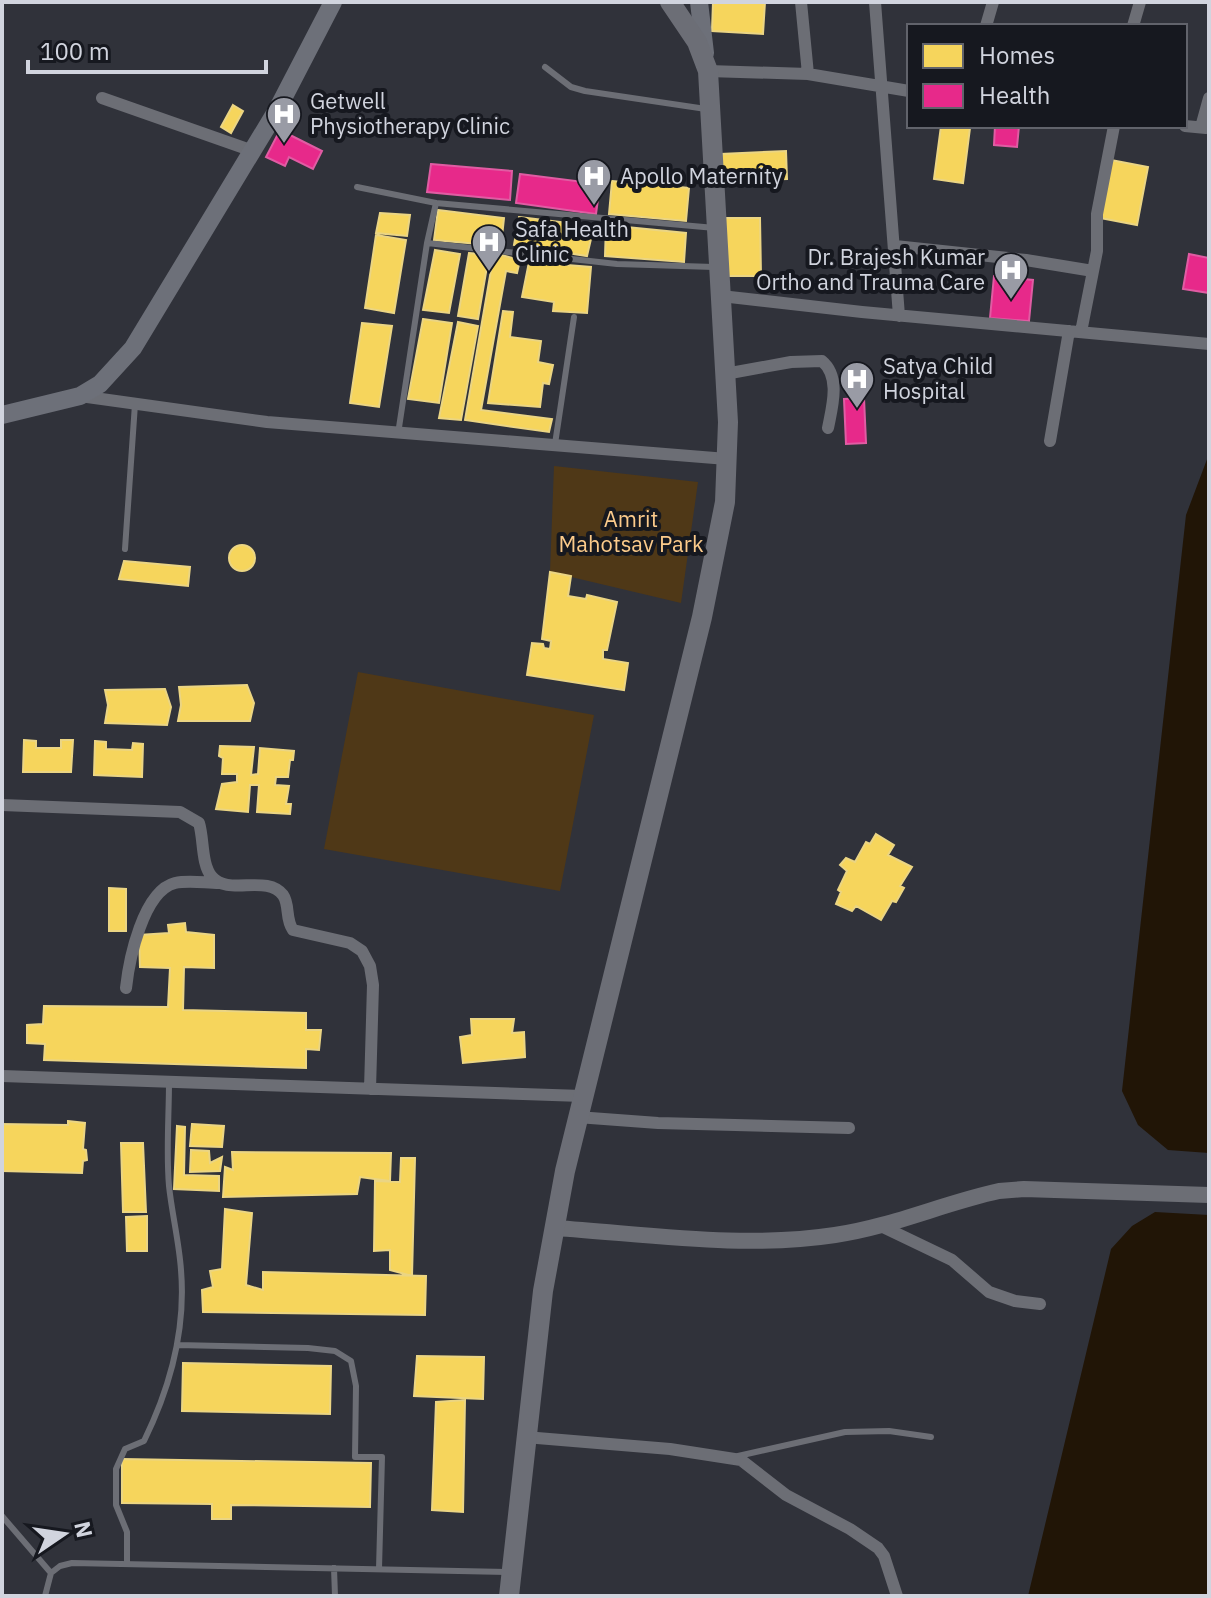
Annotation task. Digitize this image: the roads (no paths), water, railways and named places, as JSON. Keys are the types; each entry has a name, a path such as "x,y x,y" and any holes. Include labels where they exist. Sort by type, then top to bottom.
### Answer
{"main road":[{"path":"2,415 80,396 100,384 133,348 253,151 302,65 333,2"},
{"path":"670,2 697,42 708,71"},
{"path":"509,1596 543,1291 555,1228 577,1117 702,617 725,502 728,422 708,71 699,2"}],"street":[{"path":"801,2 808,74"},
{"path":"875,2 899,316"},
{"path":"987,24 993,2"},
{"path":"1134,24 1140,2"},
{"path":"708,71 808,74 907,91"},
{"path":"102,98 253,151"},
{"path":"1205,128 1209,98"},
{"path":"1050,441 1075,332 1093,271 1097,251 1097,214 1114,128"},
{"path":"895,246 1026,260 1093,271"},
{"path":"721,296 899,316 1209,344"},
{"path":"725,374 791,362 822,361 831,371 833,381 828,428"},
{"path":"80,396 219,417 727,459"},
{"path":"2,805 180,812 199,823 208,869 219,883"},
{"path":"126,988 135,940 163,889 184,882 269,887 284,896 293,930 350,943 362,951 370,966 373,985 370,1089"},
{"path":"2,1076 582,1096"},
{"path":"577,1117 658,1123 849,1128"},
{"path":"555,1228 778,1241 838,1235 999,1191 1209,1195"},
{"path":"879,1225 952,1260 989,1292 1015,1301 1040,1304"},
{"path":"525,1437 731,1457 751,1466 796,1502 850,1529 878,1548 884,1556 897,1596"}],"lane":[{"path":"545,67 571,87 585,91 709,110"},
{"path":"357,187 436,203 716,229"},
{"path":"398,434 436,203"},
{"path":"427,243 617,264 719,267"},
{"path":"555,445 574,317"},
{"path":"125,549 135,404"},
{"path":"127,1564 127,1532 116,1505 116,1469 125,1449 144,1441 157,1415 177,1345 183,1297 180,1252 169,1181 169,1082"},
{"path":"177,1345 308,1348 335,1351 351,1361 356,1386 355,1457 382,1457 379,1569"},
{"path":"731,1457 845,1432 889,1431 931,1437"},
{"path":"2,1516 51,1573"},
{"path":"45,1596 51,1573 60,1566 72,1563 511,1572"},
{"path":"334,1568 335,1596"}],"place":[{"name":"Getwell Physiotherapy Clinic","path":"284,145"},
{"name":"Apollo Maternity","path":"594,207"},
{"name":"Safa Health Clinic","path":"489,273"},
{"name":"Dr. Brajesh Kumar Ortho and Trauma Care","path":"1011,301"},
{"name":"Satya Child Hospital","path":"857,410"}],"park label":[{"name":"Amrit Mahotsav Park","path":"631,532"}]}
